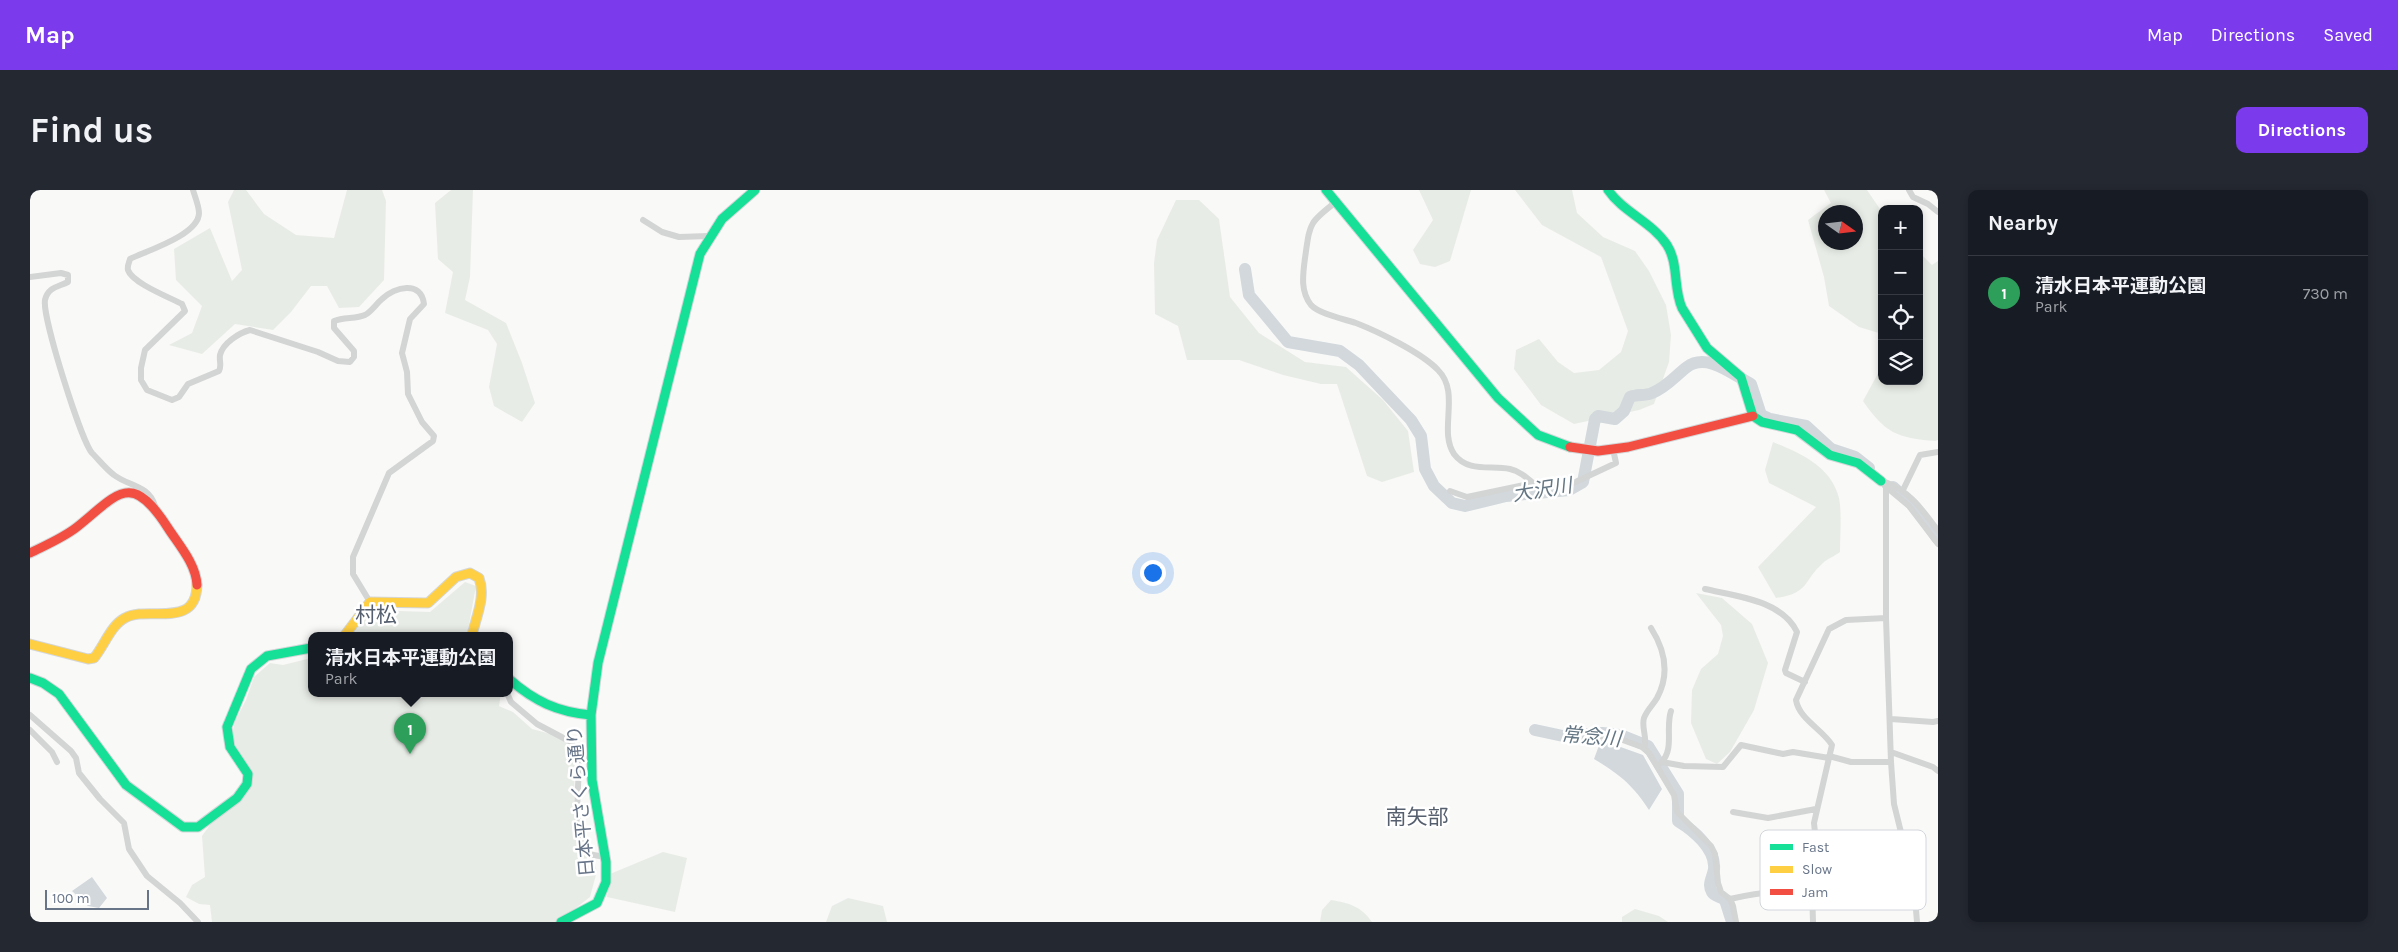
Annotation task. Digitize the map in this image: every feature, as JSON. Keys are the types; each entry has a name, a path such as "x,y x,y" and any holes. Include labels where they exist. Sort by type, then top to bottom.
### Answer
{"street":[{"path":"193,190 199,214 195,224 166,244 130,259 128,265 128,271 138,281 182,304 185,311 145,350 141,368 141,380 147,390 158,396 172,400 179,397 188,384 219,371 223,347 243,332 250,330 318,352 338,361 350,362 354,357 354,350 334,328 334,321 366,314 390,293 410,287 418,290 423,296 424,304 410,319 402,353 407,372 408,394 422,422 434,436 433,441 389,473 353,557 353,574 370,602"},
{"path":"591,715 598,663 697,266 709,236 722,219 755,190"},
{"path":"1326,190 1492,391 1527,428 1553,443 1598,451 1613,449 1753,416"},
{"path":"1608,190 1614,199 1656,232 1667,245 1674,262 1679,301 1682,308 1708,348 1741,377 1753,416 1762,422 1797,430 1830,455 1858,464 1909,506 1938,544"},
{"path":"1909,190 1913,197 1928,204 1938,212"},
{"path":"1336,202 1315,217 1309,229 1303,285 1311,304 1317,310 1360,325 1425,358 1440,372 1449,396 1448,434 1454,454 1472,466 1512,470 1533,483"},
{"path":"642,220 662,232 679,237 709,236"},
{"path":"30,277 61,273 68,275 68,282 48,292 45,307 62,372 82,434 90,450 114,475 144,490 153,500 156,512"},
{"path":"1450,491 1467,497 1533,483 1568,486 1616,463 1613,449"},
{"path":"1903,490 1920,456 1938,452"},
{"path":"1884,484 1903,490 1913,498 1938,531"},
{"path":"1884,484 1891,762 1894,804 1900,830"},
{"path":"30,553 76,528 105,500 116,495 133,493 148,502 156,512 197,576 197,593 191,604 181,612 130,616 122,619 94,658 88,659 30,644"},
{"path":"370,602 425,604 434,600 446,586 461,574 476,575 481,580 482,588 479,610 473,632"},
{"path":"1705,590 1740,597 1773,608 1793,625 1797,632 1785,670 1786,673 1804,682"},
{"path":"347,632 370,602"},
{"path":"1815,830 1816,810 1832,745 1826,736 1808,720 1797,706 1798,693 1829,630 1834,625 1846,620 1886,618"},
{"path":"1644,748 1646,742 1644,717 1660,692 1665,666 1662,647 1651,628"},
{"path":"30,678 44,683 59,694 126,785 183,827 191,828 210,820 237,798 247,784 248,774 230,747 227,728 251,669 267,656 308,649"},
{"name":"日本平さくら通り","path":"513,683 534,700 549,708 591,715 592,780 605,857 606,882 597,903 561,922"},
{"path":"508,697 511,702 537,724 566,738 577,749 580,756 578,832 581,844 588,854 605,857"},
{"path":"1656,766 1662,762 1669,748 1667,724 1670,711"},
{"path":"30,715 71,751 76,758 79,773 124,823 129,849 147,876 180,902 198,922"},
{"path":"1891,719 1938,721"},
{"path":"30,730 52,752 56,762"},
{"path":"1580,741 1603,736 1620,739 1644,748 1649,753 1674,795 1677,812 1711,846 1715,854 1718,883 1721,892 1730,899 1736,922"},
{"path":"1662,762 1684,766 1723,767 1741,745 1783,754 1793,752 1851,762 1891,762"},
{"path":"1891,752 1934,767 1938,771"},
{"path":"1733,812 1768,818 1816,810"},
{"path":"1730,899 1760,892"}],"shaded area":[{"path":"234,190 246,190 264,214 296,235 334,238 347,190 382,190 386,201 384,280 359,307 339,308 327,286 311,286 291,312 273,330 235,324 202,354 169,345 192,333 202,306 176,280 174,249 210,228 232,281 242,270 228,202"},
{"path":"451,190 473,190 470,277 465,300 506,323 535,403 522,422 494,406 489,387 497,344 488,330 445,313 453,272 438,259 435,203"},
{"path":"1419,190 1471,190 1450,261 1435,267 1420,264 1413,250 1433,220"},
{"path":"1515,190 1572,190 1577,213 1603,237 1635,251 1649,271 1666,305 1671,335 1669,362 1654,404 1639,410 1574,424 1541,405 1514,369 1516,350 1539,339 1558,362 1574,373 1599,370 1621,352 1628,331 1601,257 1542,225"},
{"path":"1824,190 1867,190 1878,206 1878,333 1859,327 1829,306 1824,277 1808,220 1818,213 1818,250 1863,250 1863,205 1828,205 1831,203"},
{"path":"1176,200 1199,200 1219,219 1230,297 1259,333 1305,362 1346,367 1383,400 1408,431 1414,472 1382,482 1367,476 1337,384 1321,384 1283,375 1239,360 1187,360 1178,326 1155,314 1154,263 1157,240"},
{"path":"1923,256 1932,265 1938,261 1938,440 1911,438 1893,432 1878,420 1863,401 1878,373 1878,385 1923,385"},
{"path":"1773,442 1804,456 1822,469 1835,487 1839,498 1841,518 1840,552 1823,563 1800,590 1787,596 1776,598 1758,567 1816,507 1769,483 1765,470"},
{"path":"465,582 476,586 468,632 353,632 370,610 430,612"},
{"path":"1696,593 1722,598 1752,624 1768,663 1754,710 1730,752 1717,764 1706,759 1691,723 1692,690 1701,669 1718,654 1723,636 1721,625"},
{"path":"308,659 308,697 500,697 499,706 513,712 532,729 566,738 575,759 574,802 585,855 593,860 597,871 590,897 558,922 212,922 210,905 199,904 186,897 192,885 205,877 202,836 212,822 247,792 249,771 231,738 235,721 246,700 254,677 270,663 283,665"},
{"path":"1601,740 1643,755 1662,789 1649,810 1625,781 1594,759"},
{"path":"663,852 687,858 675,912 607,897 610,874"},
{"path":"92,877 107,898 99,908 88,906 72,891"},
{"path":"848,898 883,906 887,922 826,922 832,906"},
{"path":"1331,900 1354,906 1372,922 1320,922 1322,910"},
{"path":"1635,909 1659,916 1668,922 1622,922 1622,917"}],"waterway":[{"name":"大沢川","path":"1245,269 1249,295 1288,342 1340,351 1359,365 1411,420 1421,436 1425,469 1434,486 1452,503 1465,506 1506,496 1569,490 1583,482 1595,419 1598,416 1615,419 1624,411 1630,397 1657,391 1667,385 1687,367 1703,362 1720,366 1751,384 1761,415 1770,419 1806,426 1831,449 1855,457 1869,468"},
{"name":"大沢川","path":"1893,487 1915,507 1938,539"},
{"name":"常念川","path":"1535,730 1563,736 1613,734 1648,746 1678,794 1678,821 1697,835 1711,854 1714,862 1710,883 1711,889 1714,895 1725,900 1732,922"}],"traffic: fast":[{"path":"591,715 598,663 700,254 722,219 755,190"},
{"path":"1326,190 1498,398 1538,435 1570,447"},
{"path":"1608,190 1621,205 1654,230 1667,245 1675,268 1679,300 1682,308 1707,348 1741,377 1753,416 1762,422 1797,430 1830,455 1858,463 1881,481"},
{"path":"30,678 43,683 59,694 126,785 183,827 198,827 237,798 247,784 248,774 230,747 227,727 251,669 267,656 308,649"},
{"path":"513,683 547,704 567,711 591,715 592,780 606,862 606,882 597,903 561,922"}],"traffic: slow":[{"path":"347,632 370,602 428,603 456,577 470,573 479,578 481,585 480,607 473,632"},
{"path":"30,644 88,659 94,658 120,621 135,615 180,612 189,607 195,599 197,585"}],"traffic: jam":[{"path":"1570,447 1598,451 1628,447 1753,416"},
{"path":"30,553 72,531 114,498 124,493 134,493 144,499 155,510 182,548 194,570 197,585"}],"place":[{"name":"清水日本平運動公園","path":"410,754"}],"district":[{"name":"村松","path":"376,615"},
{"name":"南矢部","path":"1417,817"}]}
